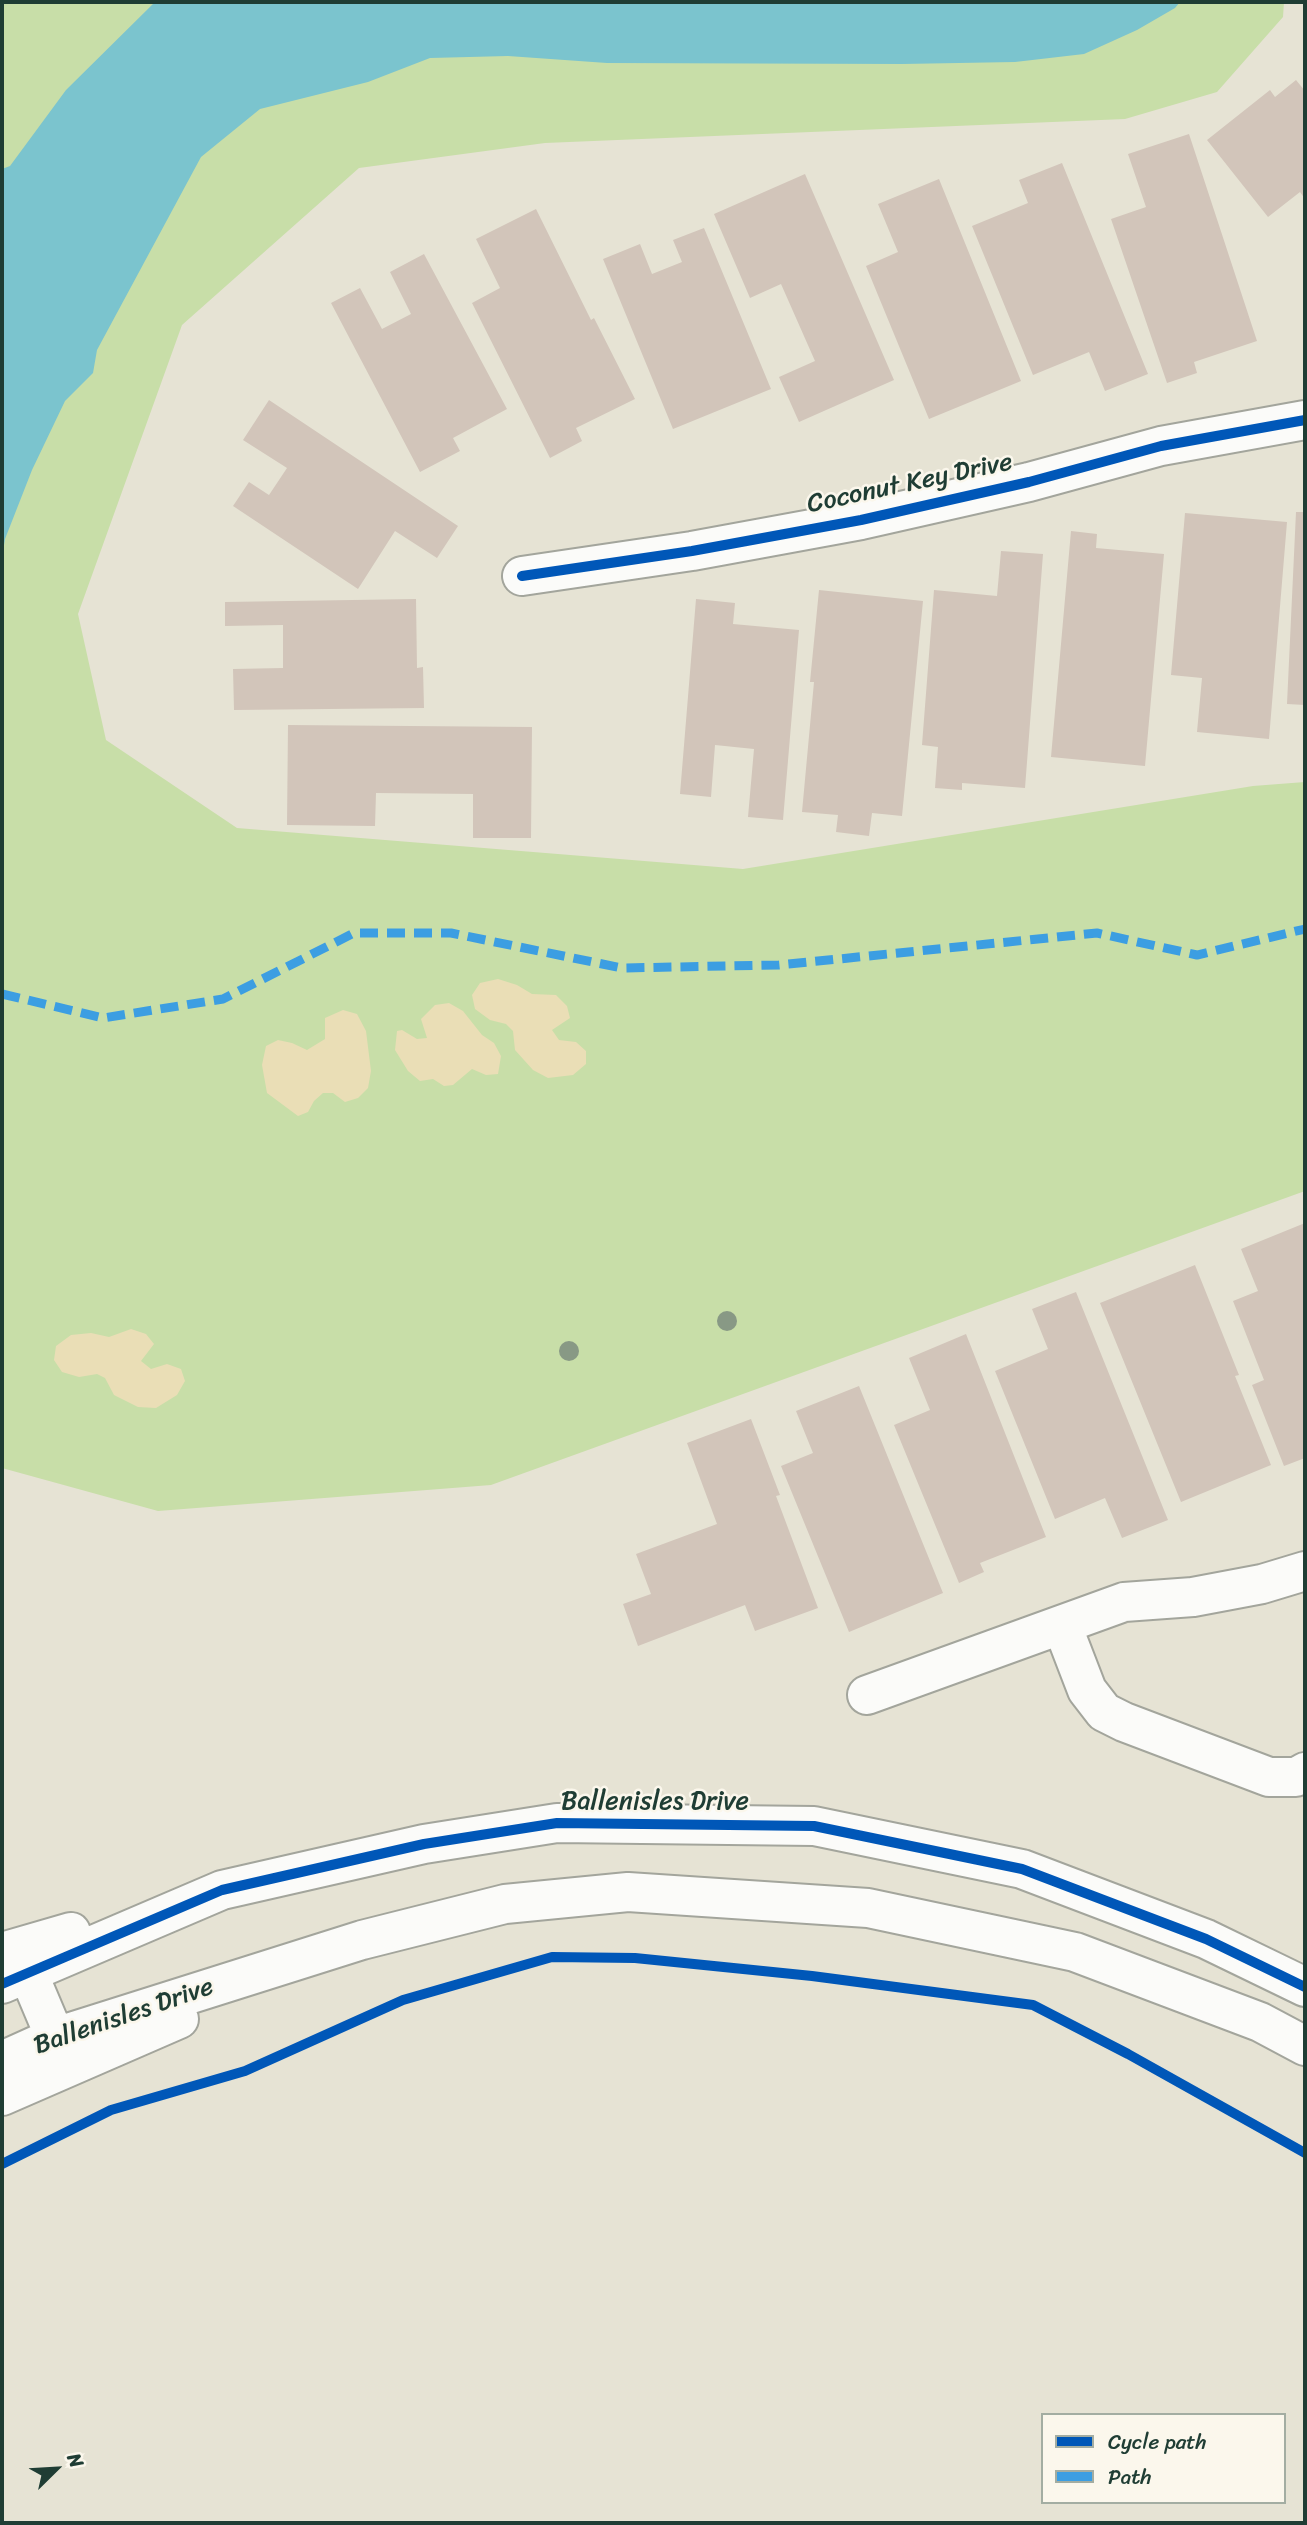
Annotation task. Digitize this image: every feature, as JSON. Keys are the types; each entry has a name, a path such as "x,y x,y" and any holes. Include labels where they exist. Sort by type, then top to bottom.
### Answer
{"street":[{"name":"Coconut Key Drive","path":"522,576 692,551 861,520 1029,482 1161,446 1305,420"},
{"path":"867,1695 1124,1602 1205,1595 1262,1584 1305,1571"},
{"path":"1062,1625 1087,1690 1104,1712 1269,1777 1296,1777 1305,1772"},
{"name":"Ballenisles Drive","path":"11,1969 222,1891 424,1844 557,1823 814,1826 1022,1869 1206,1939 1305,1987"},
{"name":"Ballenisles Drive","path":"2,2061 55,2037 362,1940 519,1903 628,1892 868,1908 1075,1952 1260,2022 1305,2046"},
{"path":"2,2096 160,2029 275,1967"},
{"path":"11,1969 55,2037"}],"green space":[{"path":"2,2 1284,2 1283,17 1217,92 1125,119 545,143 359,168 182,325 78,614 106,740 237,828 743,869 1253,786 1305,782 1305,1191 491,1485 158,1511 2,1468"}],"sand":[{"path":"498,979 517,985 532,994 556,995 567,1006 570,1018 552,1030 559,1040 576,1042 586,1051 586,1064 573,1075 548,1078 533,1070 515,1050 513,1031 506,1024 490,1020 475,1009 472,995 480,983"},
{"path":"449,1003 463,1011 482,1035 494,1043 501,1056 498,1074 486,1075 472,1069 453,1085 444,1086 433,1079 420,1081 408,1071 395,1050 397,1031 402,1030 417,1039 427,1038 421,1019 435,1005"},
{"path":"343,1010 357,1014 366,1031 371,1071 368,1088 358,1098 345,1102 333,1093 323,1093 314,1101 308,1112 298,1116 267,1093 262,1065 266,1046 278,1040 307,1050 325,1039 325,1018"},
{"path":"131,1329 146,1334 154,1344 141,1361 151,1369 167,1364 181,1369 185,1381 177,1395 156,1408 138,1407 114,1395 105,1378 97,1374 79,1377 62,1372 54,1360 56,1346 71,1335 91,1333 109,1337"}],"water":[{"path":"155,2 1180,2 1175,8 1137,30 1084,54 1015,62 902,64 607,63 508,56 430,58 368,82 260,109 201,157 97,350 93,373 65,401 32,470 5,539 2,558 2,169 10,166 66,90"}],"building":[{"path":"1296,80 1305,91 1305,199 1300,192 1268,217 1207,140 1270,90 1275,97"},
{"path":"1189,134 1257,341 1194,362 1197,373 1167,383 1111,219 1146,207 1128,154"},
{"path":"1062,163 1148,374 1105,391 1089,352 1033,375 972,226 1028,203 1019,180"},
{"path":"805,174 894,380 799,422 779,377 815,361 781,284 750,298 714,214"},
{"path":"939,179 1021,381 929,419 866,266 898,252 878,204"},
{"path":"536,209 591,320 594,318 635,399 576,428 582,441 550,458 472,303 500,288 476,239"},
{"path":"704,228 771,389 673,429 603,259 640,244 652,274 682,262 673,240"},
{"path":"424,254 507,409 453,438 460,451 420,472 331,303 360,288 382,329 411,314 390,272"},
{"path":"269,400 458,526 437,558 395,531 358,589 233,506 249,482 269,495 287,468 243,440"},
{"path":"1296,512 1305,512 1305,705 1287,704"},
{"path":"1185,513 1287,522 1269,739 1197,732 1202,678 1171,675"},
{"path":"1071,531 1097,534 1096,548 1164,554 1145,766 1051,757"},
{"path":"1001,551 1043,554 1025,788 962,783 962,790 935,788 938,747 922,745 934,590 997,596"},
{"path":"819,590 923,601 902,816 872,813 869,836 836,832 838,815 802,812"},
{"path":"416,599 417,668 423,667 424,708 234,710 233,669 283,668 283,625 225,626 225,602"},
{"path":"696,599 735,603 733,624 799,630 783,820 748,817 754,749 715,745 711,797 680,794"},
{"path":"288,725 532,727 531,838 473,838 473,794 376,793 375,826 287,825"},
{"path":"1305,1223 1305,1458 1284,1466 1252,1385 1264,1380 1233,1301 1258,1291 1241,1249"},
{"path":"1195,1265 1271,1465 1181,1502 1100,1303"},
{"path":"1076,1292 1168,1520 1122,1538 1105,1498 1055,1519 995,1371 1048,1349 1032,1309"},
{"path":"966,1334 1046,1537 980,1563 984,1572 959,1583 894,1425 930,1410 909,1358"},
{"path":"859,1386 943,1593 849,1632 781,1466 813,1453 796,1411"},
{"path":"751,1419 780,1495 776,1496 818,1608 755,1631 745,1605 638,1646 623,1604 651,1594 636,1554 717,1524 687,1443"}],"marked path":[{"path":"2,994 103,1018 223,999 354,933 451,933 622,968 779,965 1097,933 1197,955 1305,929"}],"cycle path":[{"path":"522,576 692,551 861,520 1029,482 1161,446 1305,420"},
{"path":"2,1984 222,1890 424,1844 557,1823 814,1826 1022,1869 1206,1939 1305,1987"},
{"path":"2,2164 111,2110 245,2071 403,2000 552,1957 635,1958 812,1976 1033,2005 1128,2054 1305,2153"}]}
